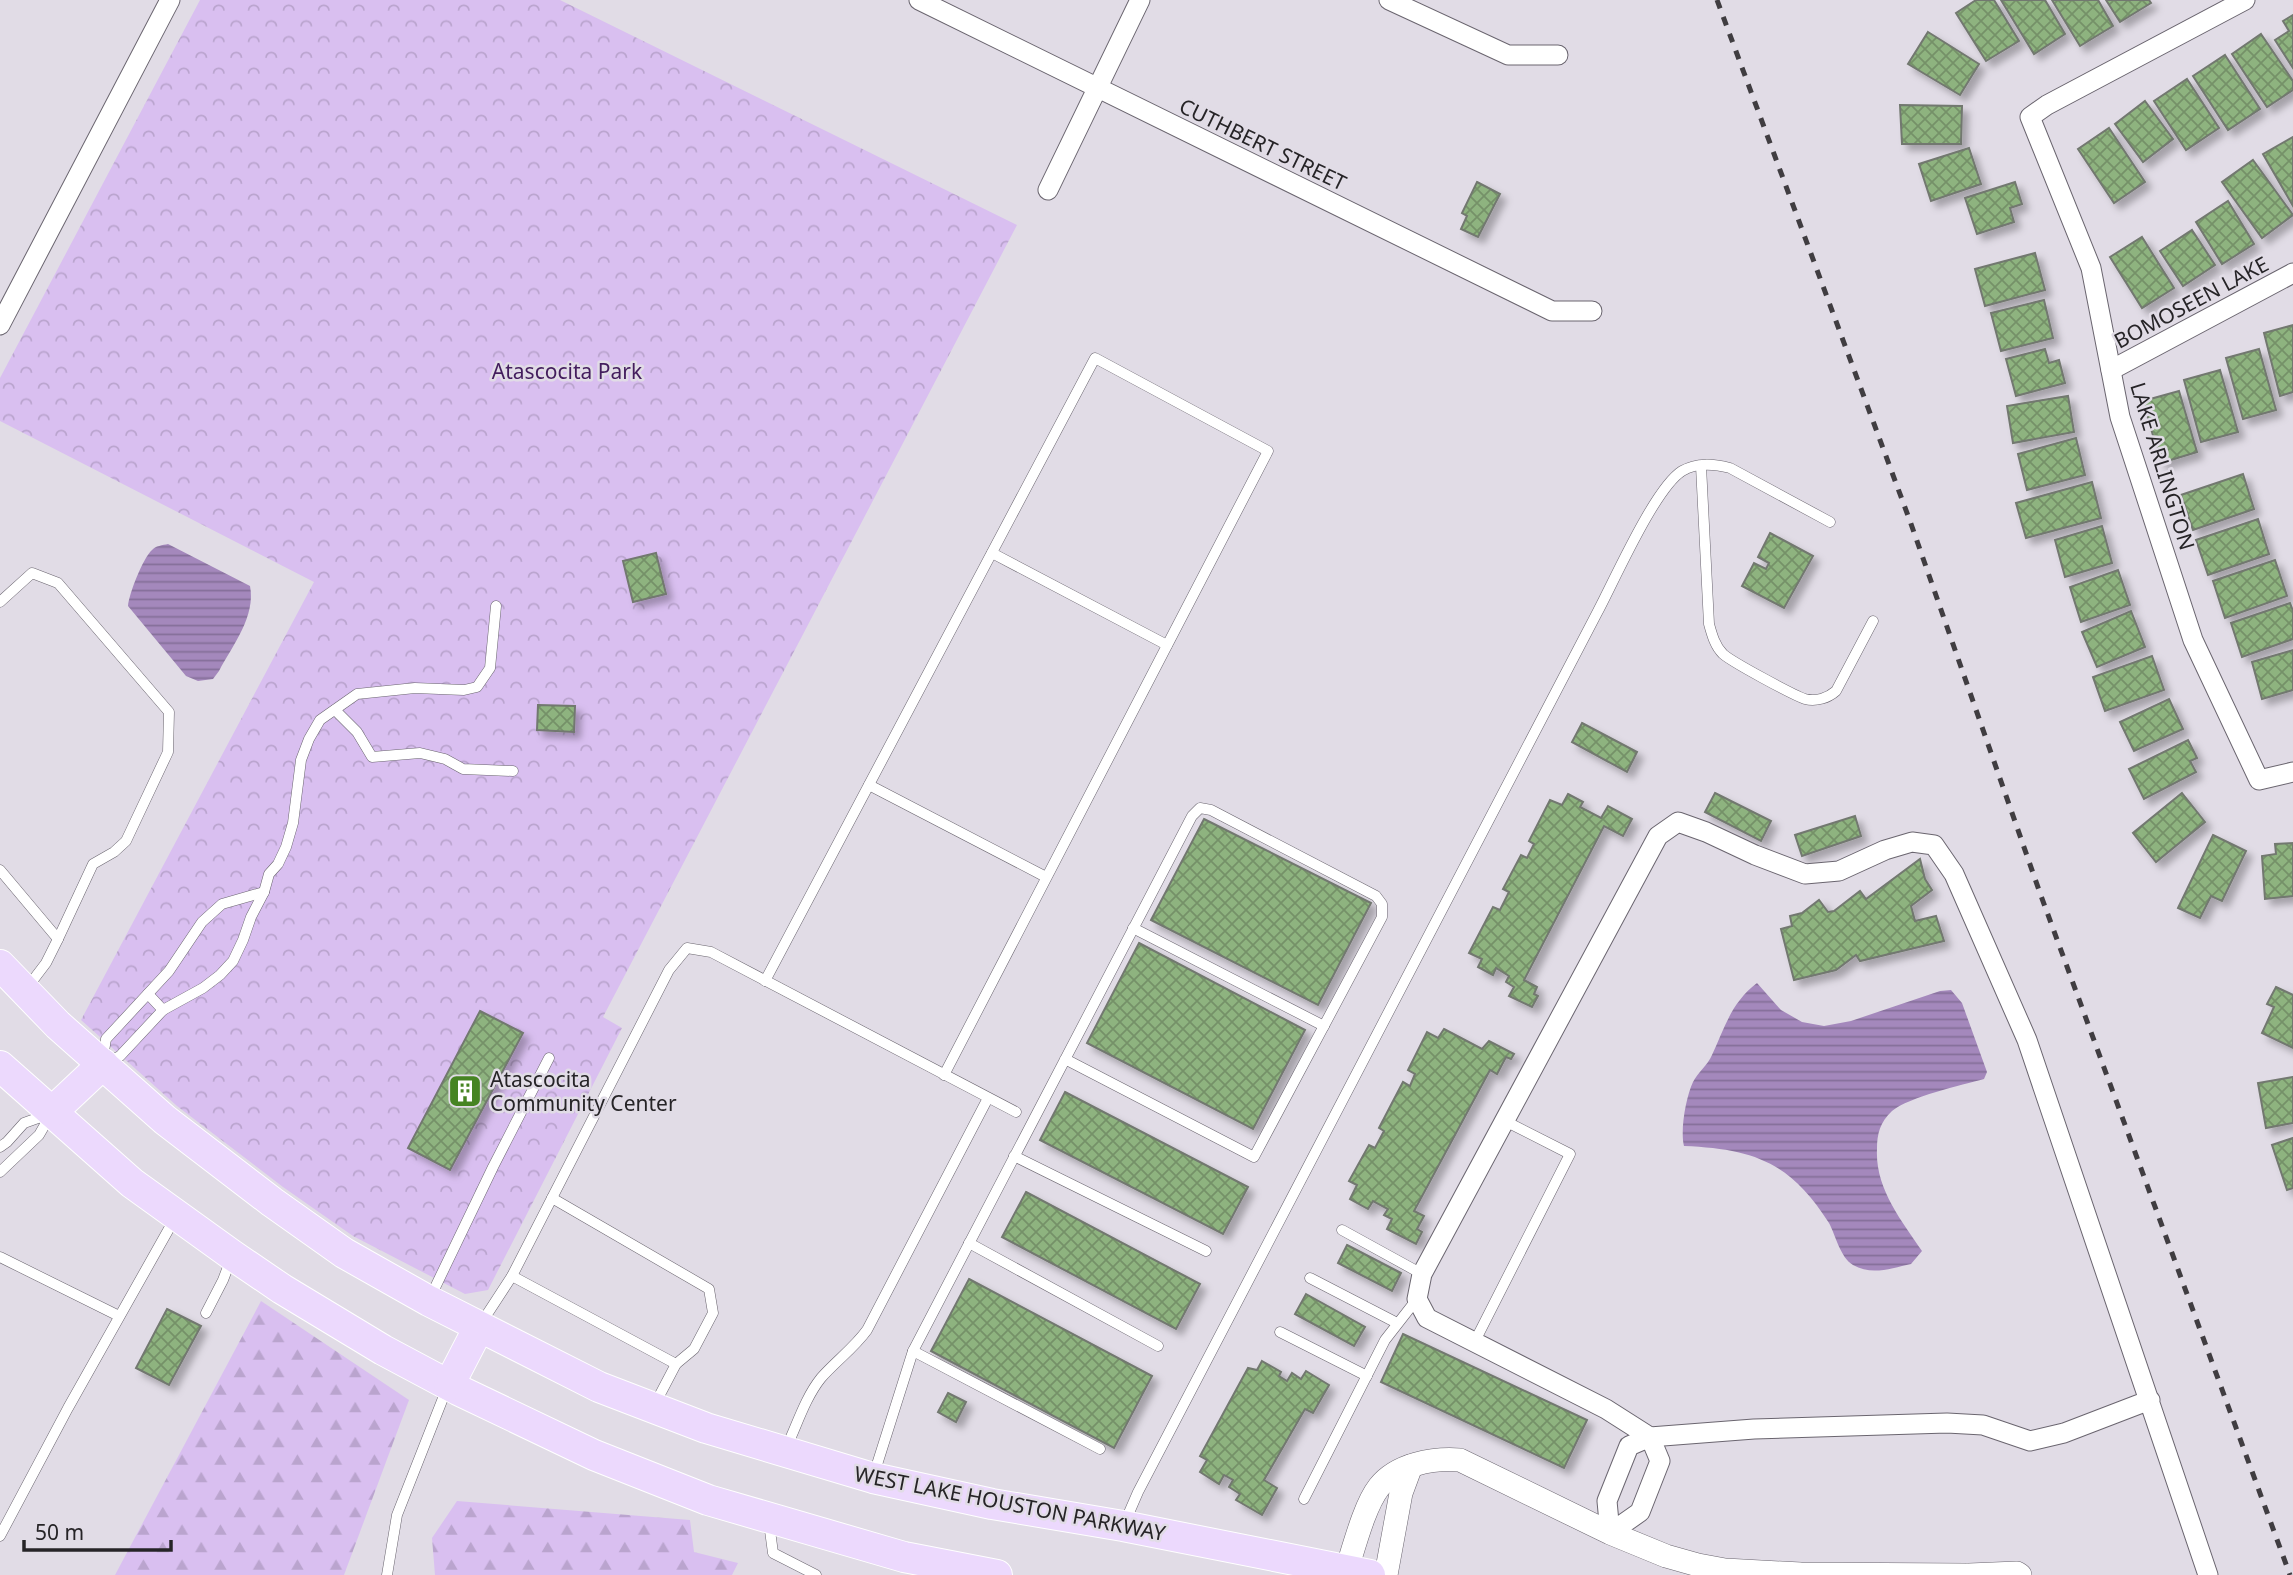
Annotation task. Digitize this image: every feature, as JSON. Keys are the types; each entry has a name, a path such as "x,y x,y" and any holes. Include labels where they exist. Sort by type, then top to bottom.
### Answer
{"main road":[{"name":"WEST LAKE HOUSTON PARKWAY","path":"0,964 58,1025 165,1120 344,1253 429,1301 599,1387 706,1428 873,1478 992,1504 1123,1526 1354,1574"},
{"path":"52,1112 103,1065"},
{"path":"0,1066 132,1183 232,1255 363,1339 449,1385 593,1455 708,1500 904,1557 997,1575"},
{"path":"449,1385 479,1327"}],"street":[{"path":"0,325 170,0"},
{"name":"CUTHBERT STREET","path":"919,0 1552,310 1592,311"},
{"path":"1048,190 1140,0"},
{"path":"1389,0 1508,55 1558,55"},
{"name":"LAKE ARLINGTON","path":"2245,0 2047,105 2030,117 2091,268 2120,417 2193,640 2259,780 2293,772"},
{"name":"BOMOSEEN LAKE","path":"2111,370 2293,273"},
{"path":"1609,1533 1640,1512 1660,1461 1650,1437 1606,1409 1427,1318 1417,1299 1422,1274 1658,836 1678,822 1805,874 1839,871 1885,850 1912,842 1934,845 1954,874 2027,1040 2208,1575"},
{"path":"1609,1533 1607,1501 1629,1446 1650,1437 1754,1429 1947,1423 1983,1425 2029,1441 2064,1433 2150,1400"},
{"path":"1354,1574 1370,1502 1379,1486 1394,1474 1411,1466 1439,1459 1460,1460 1609,1533 1666,1556 1698,1565 1725,1570 1801,1574 2020,1575"},
{"path":"1386,1575 1401,1493 1411,1466"}],"lane":[{"path":"765,981 1095,358 1268,451 944,1075"},
{"path":"1123,1526 1138,1492 1656,501 1669,483 1683,471 1714,464 1730,468 1830,522"},
{"path":"1701,466 1709,624 1721,652 1732,661 1806,699 1828,697 1836,691 1873,621"},
{"path":"992,553 1167,645"},
{"path":"0,602 32,573 58,583 169,712 168,752 126,841 114,852 93,864 46,962 25,991"},
{"path":"103,1065 120,1056 163,1010 202,988 233,961 264,892 269,874 278,864 286,847 293,823 301,760 320,720 357,694 415,688 464,691 477,687 490,668 496,606"},
{"path":"335,710 356,732 372,757 419,753 445,759 463,769 513,771"},
{"path":"869,785 1046,877"},
{"path":"873,1478 913,1351 1014,1156 1192,816 1200,808 1211,810 1377,896 1382,904 1382,917 1254,1157 1065,1059"},
{"path":"0,870 58,939"},
{"path":"103,1065 106,1039 169,971 202,922 222,904 264,892"},
{"path":"1133,928 1324,1026"},
{"path":"479,1327 512,1276 669,970 687,948 711,952 1016,1112"},
{"path":"148,994 163,1010"},
{"path":"429,1301 549,1058"},
{"path":"785,1451 819,1381 867,1330 988,1098"},
{"path":"0,1147 24,1123 52,1112"},
{"path":"0,1172 39,1135 52,1112"},
{"path":"1473,1343 1570,1154 1505,1121"},
{"path":"1014,1156 1206,1251"},
{"path":"552,1198 709,1289 713,1313 694,1349 676,1364 653,1407"},
{"path":"0,1536 177,1215"},
{"path":"1342,1230 1422,1274"},
{"path":"969,1243 1158,1346"},
{"path":"206,1313 232,1255"},
{"path":"0,1257 119,1316"},
{"path":"512,1276 676,1364"},
{"path":"1310,1278 1397,1323"},
{"path":"1304,1499 1385,1340 1417,1299"},
{"path":"1280,1332 1367,1376"},
{"path":"913,1351 1100,1449"},
{"path":"387,1575 397,1515 449,1385"},
{"path":"769,1519 773,1553 816,1575"}],"green space":[{"name":"Atascocita Park","path":"200,0 560,0 1017,225 603,1017 622,1028 488,1290 465,1294 353,1236 283,1187 177,1106 81,1020 314,582 0,421 0,378"},
{"path":"261,1301 409,1400 344,1575 115,1575"},
{"path":"457,1501 690,1520 694,1552 738,1563 732,1575 435,1575 432,1538"}],"shaded area":[{"path":"168,544 250,586 247,619 237,641 213,679 198,681 186,676 128,606 137,576 148,554 155,548"},
{"path":"1757,983 1781,1010 1802,1022 1824,1026 1851,1021 1940,991 1951,990 1962,1003 1987,1072 1984,1079 1936,1092 1900,1106 1888,1115 1879,1133 1877,1163 1880,1177 1891,1203 1922,1251 1911,1264 1875,1271 1853,1265 1845,1257 1829,1223 1814,1202 1784,1173 1750,1156 1684,1146 1684,1114 1693,1082 1710,1059 1735,1007"}],"building":[{"path":"1976,0 1994,0 2019,41 1986,61 1956,13"},
{"path":"2001,0 2045,0 2065,34 2034,54"},
{"path":"2052,0 2098,0 2113,26 2080,46"},
{"path":"2106,0 2149,0 2151,3 2120,22"},
{"path":"2293,15 2293,68 2275,40 2289,31 2283,21"},
{"path":"1928,32 1979,64 1960,95 1908,64"},
{"path":"2261,34 2293,81 2293,90 2267,107 2232,54"},
{"path":"2225,55 2260,109 2228,130 2193,76"},
{"path":"2187,79 2219,128 2186,150 2154,101"},
{"path":"2145,101 2173,139 2143,162 2115,124"},
{"path":"1900,105 1962,106 1961,144 1902,144"},
{"path":"2109,128 2145,182 2114,203 2078,149"},
{"path":"2293,137 2293,206 2263,154"},
{"path":"1969,148 1981,184 1931,201 1919,164"},
{"path":"2253,160 2293,215 2262,238 2222,182"},
{"path":"1477,182 1500,194 1478,237 1461,229 1467,216 1462,213"},
{"path":"2015,182 2022,204 2010,208 2014,222 1977,234 1965,198"},
{"path":"2228,201 2254,244 2222,264 2196,222"},
{"path":"2192,230 2215,265 2183,286 2160,251"},
{"path":"2142,237 2174,288 2142,308 2110,257"},
{"path":"2035,253 2045,290 1985,306 1975,269"},
{"path":"2044,300 2053,338 2001,351 1991,313"},
{"path":"2293,325 2293,392 2280,396 2264,333"},
{"path":"2045,349 2049,363 2059,360 2065,383 2016,396 2006,359"},
{"path":"2259,349 2276,410 2243,419 2226,358"},
{"path":"2220,370 2238,432 2201,442 2184,380"},
{"path":"2179,391 2197,452 2161,463 2143,401"},
{"path":"2068,396 2074,432 2013,443 2007,406"},
{"path":"2076,438 2085,475 2027,490 2018,454"},
{"path":"2243,474 2254,509 2193,530 2181,495"},
{"path":"2092,482 2101,518 2026,538 2016,503"},
{"path":"2258,519 2269,554 2208,575 2196,540"},
{"path":"2102,526 2112,563 2065,577 2055,540"},
{"path":"1770,533 1813,556 1784,608 1742,586 1754,563 1766,569 1769,563 1758,557"},
{"path":"656,553 666,594 633,602 623,561"},
{"path":"2275,560 2287,596 2225,618 2213,581"},
{"path":"2118,570 2130,605 2081,622 2070,587"},
{"path":"2290,603 2293,611 2293,639 2242,657 2231,623"},
{"path":"2131,611 2145,647 2097,667 2082,632"},
{"path":"2293,650 2293,690 2262,699 2252,662"},
{"path":"2152,656 2164,690 2105,711 2093,677"},
{"path":"2169,699 2183,729 2134,751 2120,722"},
{"path":"538,705 575,706 574,732 537,730"},
{"path":"1582,723 1637,752 1627,772 1572,742"},
{"path":"2188,740 2197,758 2190,761 2196,772 2144,799 2129,769"},
{"path":"1715,793 1771,821 1761,841 1705,812"},
{"path":"2182,793 2205,822 2156,862 2133,833"},
{"path":"1568,794 1583,802 1580,807 1601,818 1608,806 1632,819 1623,836 1604,826 1524,980 1537,987 1534,994 1538,996 1532,1007 1509,996 1514,987 1506,982 1509,976 1496,968 1493,975 1478,967 1482,959 1469,953 1493,907 1500,910 1509,892 1503,889 1521,855 1527,858 1534,844 1529,841 1550,800 1562,805"},
{"path":"1855,816 1861,836 1802,856 1795,835"},
{"path":"1204,819 1371,903 1318,1005 1151,920"},
{"path":"2213,835 2246,851 2222,901 2211,896 2200,918 2178,908"},
{"path":"2293,843 2293,896 2265,899 2262,856 2276,854 2275,844"},
{"path":"1920,859 1925,879 1932,890 1911,906 1915,921 1936,916 1944,941 1860,961 1856,955 1836,970 1794,980 1781,929 1792,926 1790,916 1802,913 1819,900 1828,912 1834,911 1860,891 1866,899"},
{"path":"1139,943 1305,1030 1253,1129 1087,1043"},
{"path":"2276,987 2293,995 2293,1048 2262,1033 2274,1007 2267,1004"},
{"name":"Atascocita Community Center","path":"480,1011 523,1033 450,1170 408,1148"},
{"path":"1444,1029 1482,1049 1489,1041 1514,1054 1511,1059 1506,1057 1497,1074 1490,1070 1414,1211 1424,1216 1417,1229 1422,1232 1416,1244 1387,1229 1392,1219 1384,1215 1388,1209 1373,1201 1368,1209 1350,1199 1357,1185 1349,1181 1369,1145 1375,1148 1384,1131 1379,1128 1403,1082 1410,1086 1415,1074 1408,1070 1427,1032 1438,1038"},
{"path":"2293,1077 2293,1123 2266,1128 2258,1083"},
{"path":"1065,1092 1248,1187 1223,1234 1040,1140"},
{"path":"2293,1138 2293,1188 2287,1190 2272,1145"},
{"path":"1026,1192 1200,1284 1176,1329 1002,1237"},
{"path":"1347,1245 1401,1273 1392,1291 1338,1263"},
{"path":"969,1279 1152,1376 1114,1448 931,1351"},
{"path":"1306,1294 1365,1327 1354,1346 1295,1314"},
{"path":"167,1309 201,1326 169,1385 136,1368"},
{"path":"1403,1334 1587,1420 1564,1468 1381,1382"},
{"path":"1262,1361 1281,1372 1279,1376 1287,1381 1292,1373 1301,1379 1306,1371 1329,1385 1313,1413 1305,1409 1264,1480 1277,1488 1262,1515 1236,1500 1240,1494 1229,1487 1233,1480 1224,1475 1219,1484 1200,1472 1207,1460 1200,1456 1248,1368 1257,1370"},
{"path":"948,1393 966,1402 956,1422 938,1412"}],"railway":[{"path":"1717,0 1910,521 2040,893 2290,1575"}],"place":[{"name":"Atascocita Community Center","path":"465,1091"}]}
